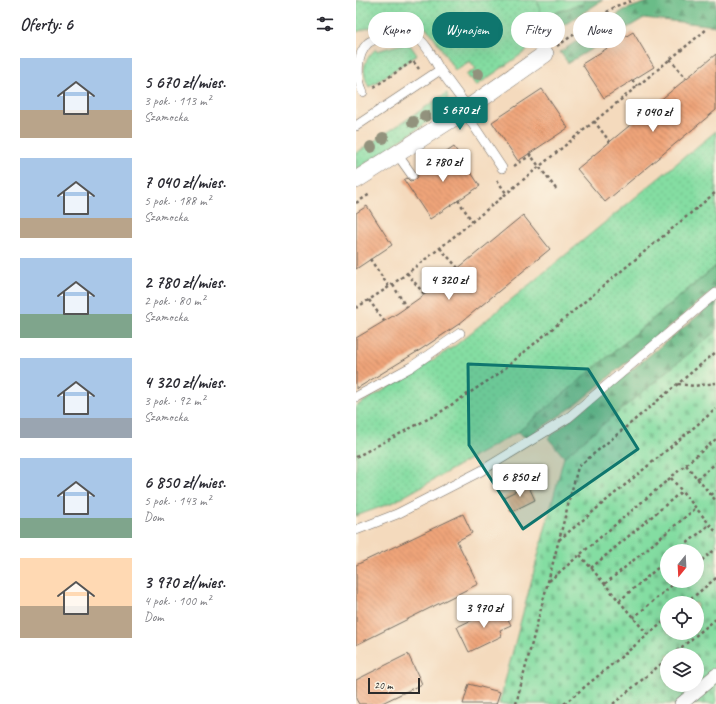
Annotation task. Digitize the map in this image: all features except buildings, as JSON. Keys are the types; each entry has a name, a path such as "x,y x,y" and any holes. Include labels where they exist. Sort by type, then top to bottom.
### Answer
{"street":[{"path":"356,180 466,110 545,54"},
{"path":"681,704 716,675"}],"lane":[{"path":"363,92 357,76 358,59 361,52 369,43 398,33 410,34 419,39 502,168"},
{"path":"356,126 440,70"},
{"path":"398,154 412,175"},
{"path":"356,530 397,514 481,471 568,418 716,293"},
{"path":"356,397 411,367 460,333"}],"path":[{"path":"545,54 616,6 634,0"},
{"path":"356,308 393,285 440,248 538,166 708,29"},
{"path":"670,59 686,78"},
{"path":"632,80 637,86"},
{"path":"594,122 610,142"},
{"path":"529,154 556,189"},
{"path":"498,181 506,193"},
{"path":"356,457 439,412 498,374 716,192"},
{"path":"458,200 472,221"},
{"path":"440,248 458,268"},
{"path":"370,259 389,287"},
{"path":"407,273 424,294"},
{"path":"393,285 406,307"},
{"path":"369,300 384,321"},
{"path":"516,704 578,466 716,352"},
{"path":"678,384 694,386 716,383"},
{"path":"559,540 716,409"},
{"path":"548,582 716,439"},
{"path":"697,479 716,463"},
{"path":"686,465 716,501"},
{"path":"671,478 716,532"},
{"path":"591,568 682,491"},
{"path":"711,496 716,491"},
{"path":"605,584 696,508"},
{"path":"686,544 710,524"},
{"path":"704,558 716,548"},
{"path":"580,555 648,635"},
{"path":"619,601 660,566"},
{"path":"694,596 716,578"},
{"path":"633,618 669,588"},
{"path":"681,648 716,619"},
{"path":"564,704 660,625"},
{"path":"613,704 660,665"}],"highlighted area":[{"path":"468,364 588,369 638,449 523,529 469,445"}],"green space":[{"path":"356,0 537,0 541,12 511,12 511,48 530,48 476,86 471,78 469,79 466,75 476,69 470,61 455,70 441,48 503,48 503,12 432,12 432,34 424,27 424,12 368,12 368,28 356,32"},
{"path":"537,0 583,0 584,3 557,12 541,12"},
{"path":"583,0 603,0 584,12 573,12 573,19 565,25 565,12 558,12 583,3"},
{"path":"716,0 716,26 644,18 626,29 626,12 621,12 650,1"},
{"path":"573,43 573,48 593,48 568,63 560,52"},
{"path":"388,48 412,48 417,55 369,87 366,82 364,71 365,66 368,57 376,49 377,51"},
{"path":"447,93 448,102 444,111 356,170 356,153"},
{"path":"716,131 716,266 518,432 394,502 356,516 356,406 407,377 456,345"},
{"path":"716,266 716,288 574,406 526,438 518,432"},
{"path":"716,301 716,331 564,457 548,438"},
{"path":"716,331 716,704 499,704 564,457"}]}
